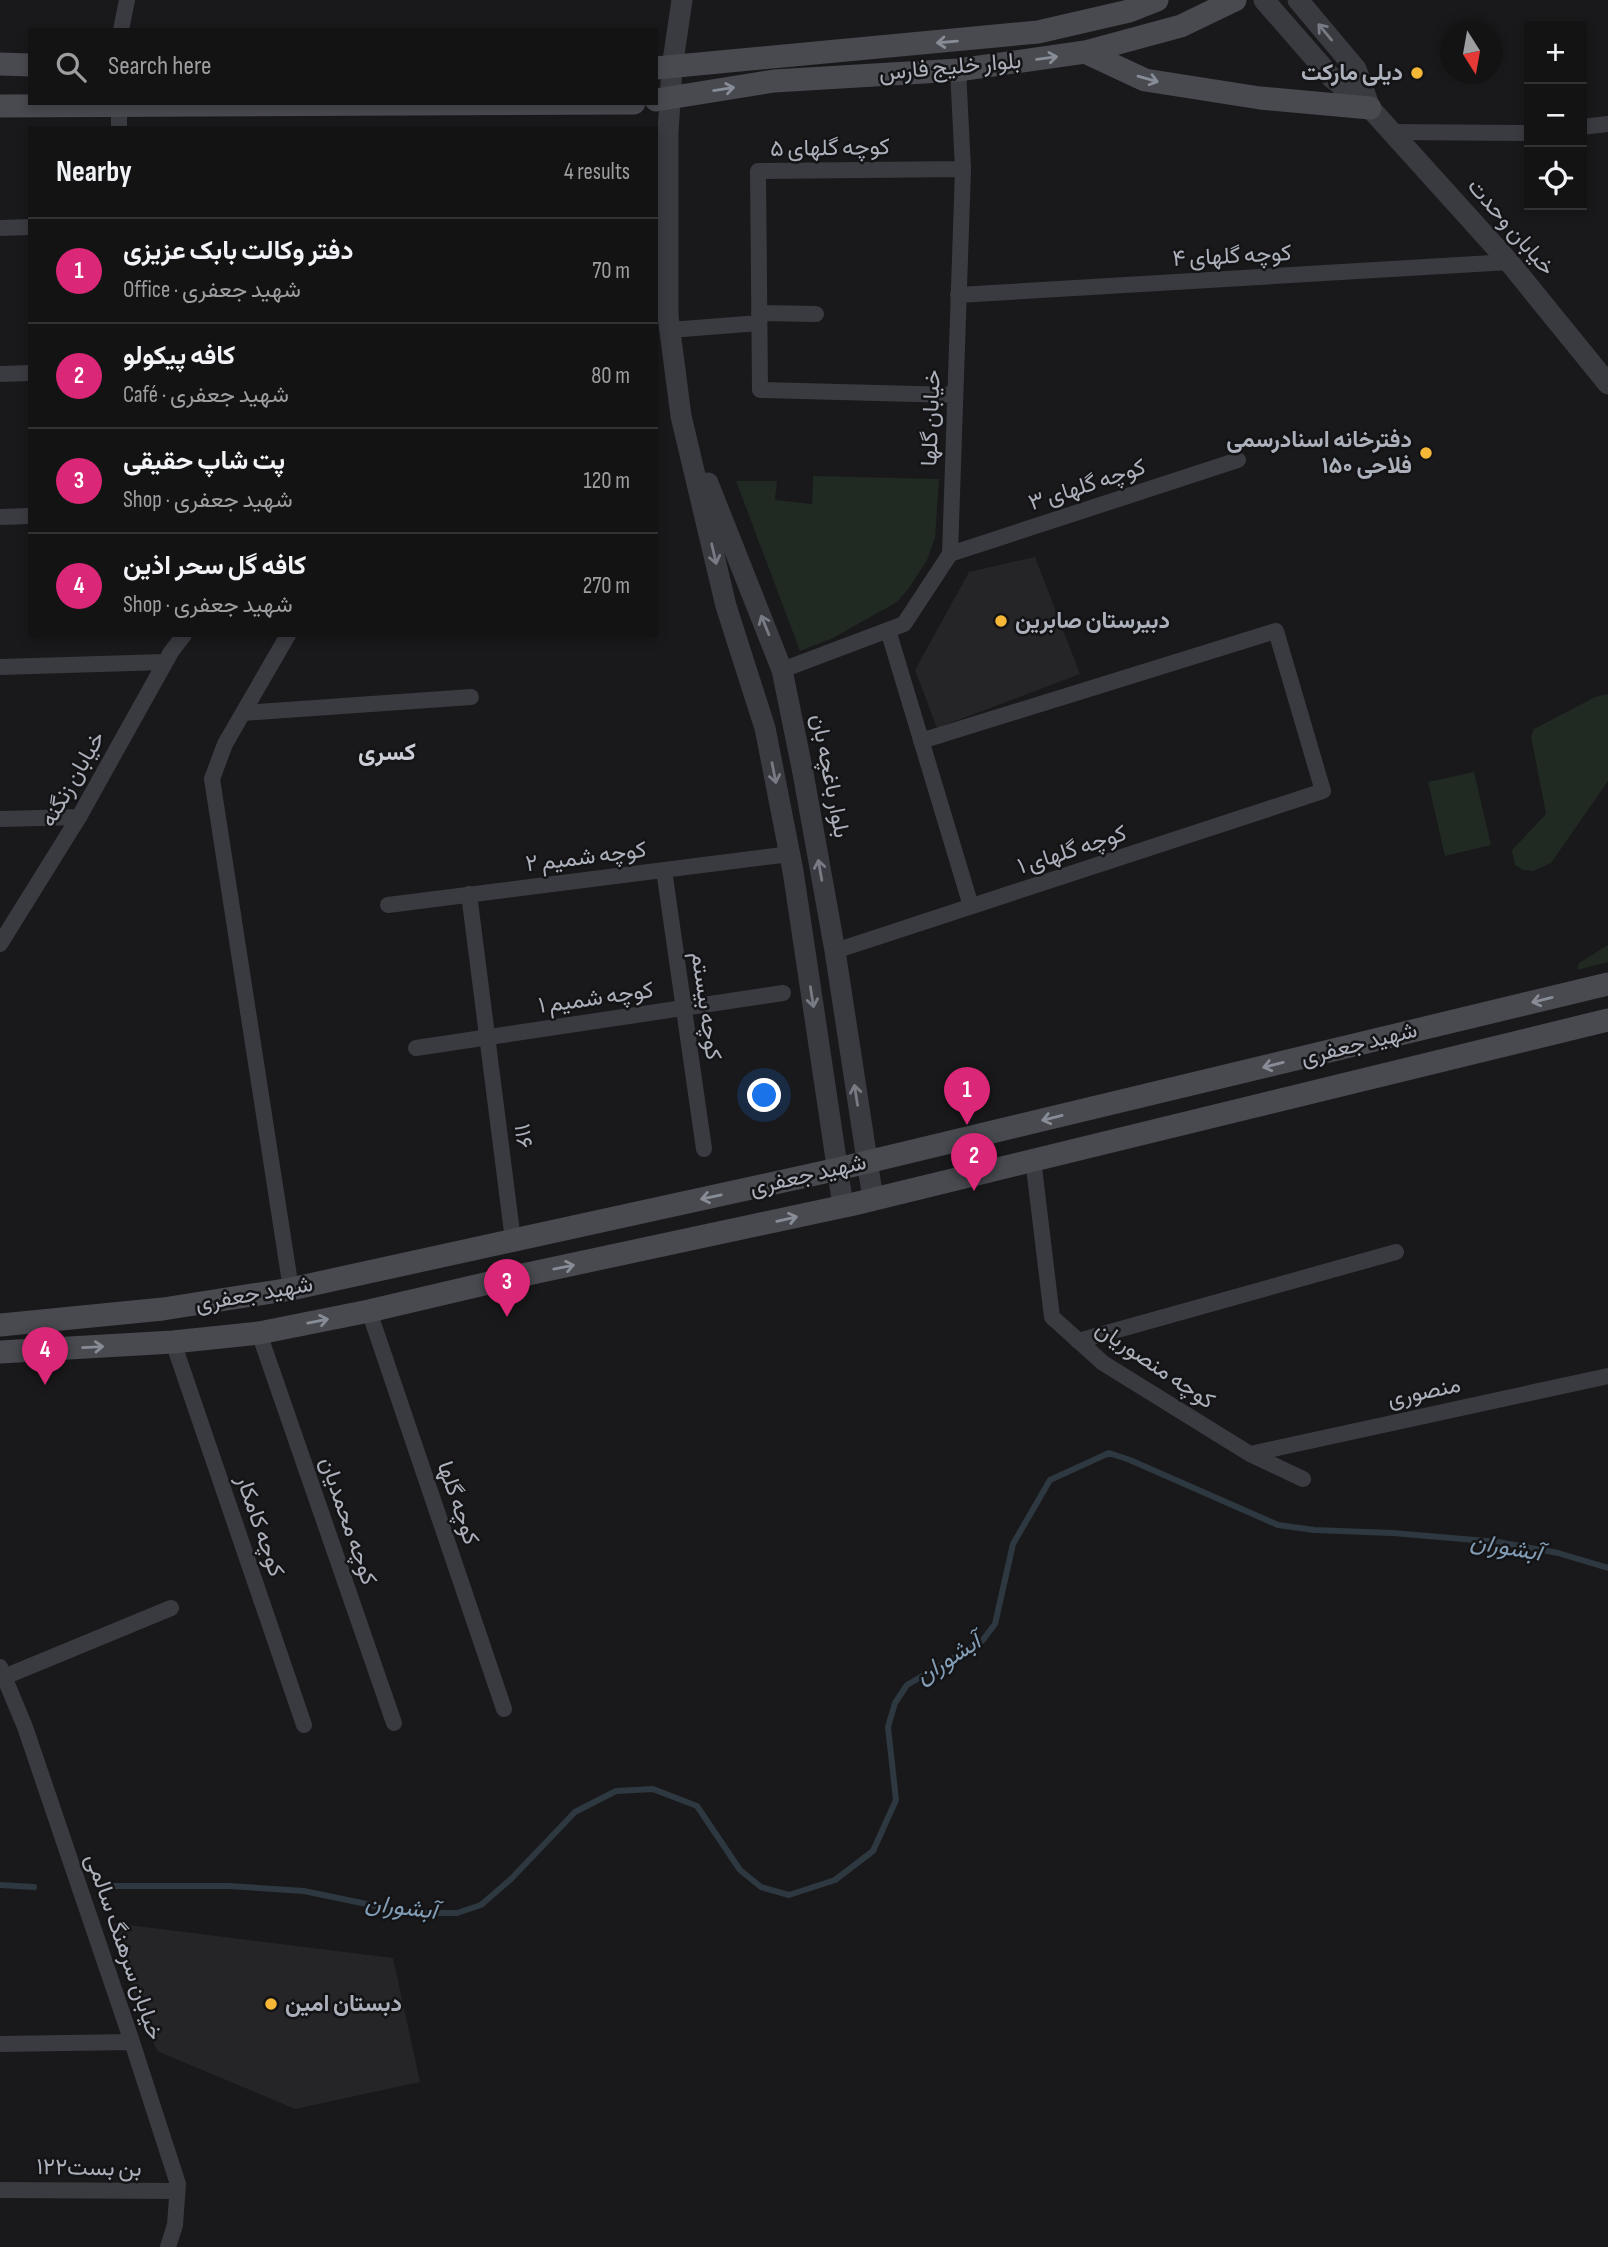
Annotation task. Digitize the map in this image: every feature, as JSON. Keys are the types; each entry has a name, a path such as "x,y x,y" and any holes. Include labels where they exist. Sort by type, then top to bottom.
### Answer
{"main road":[{"name":"بلوار خلیج فارس","path":"664,68 1038,32 1129,11 1157,0"},
{"name":"بلوار خلیج فارس","path":"663,98 774,81 958,70 1085,52 1181,26 1235,0"},
{"path":"1085,52 1145,80 1260,98 1370,108"},
{"path":"0,64 28,65"},
{"path":"0,106 119,117 560,105"},
{"name":"شهید جعفری","path":"0,1325 163,1309 291,1289 866,1163 1608,984"},
{"name":"شهید جعفری","path":"0,1352 173,1342 259,1333 369,1311 844,1206 1608,1020"}],"street":[{"path":"121,28 127,0"},
{"name":"بلوار باغچه بان","path":"682,0 664,68 663,98 667,132 668,316 681,416 726,606 765,727 790,854 844,1206"},
{"path":"1264,0 1332,78 1370,108"},
{"path":"1298,0 1356,69 1370,108"},
{"name":"خیابان گلها","path":"950,554 963,169 958,70"},
{"name":"خیابان وحدت","path":"1370,108 1509,262 1608,384"},
{"path":"1587,126 1608,124"},
{"path":"1391,132 1524,133"},
{"name":"کوچه گلهای ۵","path":"759,318 758,171 963,169"},
{"path":"0,228 28,227"},
{"name":"کوچه گلهای ۴","path":"958,295 1509,262"},
{"path":"670,330 759,318 816,314"},
{"path":"759,318 760,390 955,395"},
{"path":"0,374 28,373"},
{"name":"بلوار باغچه بان","path":"681,416 782,670 835,951 873,1199"},
{"name":"کوچه گلهای ۳","path":"950,554 1238,460"},
{"path":"0,517 28,516"},
{"path":"782,670 904,624 950,554"},
{"path":"888,630 971,906"},
{"name":"کوچه گلهای ۱","path":"835,951 1323,792 1276,631 921,741"},
{"name":"خیابان زنگنه","path":"0,944 79,817 165,662 183,637"},
{"path":"287,637 225,744 212,779 291,1289"},
{"path":"0,667 165,662"},
{"path":"243,713 471,696"},
{"path":"0,819 79,817"},
{"name":"کوچه شمیم ۲","path":"388,905 790,854"},
{"name":"کوچه بیستم","path":"664,870 704,1149"},
{"name":"۱۱۶","path":"469,894 513,1240"},
{"name":"کوچه شمیم ۱","path":"416,1048 783,993"},
{"path":"833,1140 845,1149 859,1144 863,1137"},
{"name":"کوچه منصوریان","path":"1033,1159 1052,1317 1103,1363 1250,1454 1303,1479"},
{"path":"1078,1340 1396,1252"},
{"name":"کوچه گلها","path":"369,1311 504,1709"},
{"name":"کوچه محمدیان","path":"259,1333 394,1723"},
{"name":"کوچه کامکار","path":"173,1342 304,1725"},
{"name":"منصوری","path":"1250,1454 1608,1376"},
{"path":"2,1672 171,1608"},
{"name":"خیابان سرهنگ سالمی","path":"2,1672 8,1705 132,2042 178,2184 175,2225 168,2247"},
{"path":"0,2044 132,2042"},
{"name":"بن بست۱۲۲","path":"0,2190 177,2191"}],"shaded area":[{"path":"813,476 939,479 935,538 927,560 897,602 833,638 800,651 736,481 777,481 775,500 812,504"},
{"name":"دبیرستان صابرین","path":"1035,557 1080,674 937,728 915,670 969,572"},
{"path":"1608,694 1608,781 1551,863 1533,871 1523,870 1515,865 1512,850 1546,814 1531,736 1534,729 1595,697"},
{"path":"1474,772 1491,845 1445,856 1428,782"},
{"path":"1608,945 1608,962 1577,970 1579,963"},
{"name":"دبستان امین","path":"105,1922 393,1958 420,2082 295,2109 157,2051"}],"waterway":[{"name":"آبشوران","path":"110,1886 229,1886 304,1891 410,1913 457,1913 481,1905 511,1879 575,1812 616,1791 653,1789 697,1806 740,1870 761,1887 789,1895 835,1880 873,1851 896,1800 888,1727 895,1703 907,1685 982,1641 995,1624 1013,1544 1050,1480 1109,1453 1278,1525 1314,1530 1393,1533 1498,1542 1558,1553 1608,1568"},
{"name":"آبشوران","path":"0,1885 34,1887"}],"place":[{"name":"دیلی مارکت","path":"1417,73"},
{"name":"دفترخانه اسنادرسمی ۱۵۰ فلاحی","path":"1426,453"},
{"name":"دبیرستان صابرین","path":"1001,621"},
{"name":"دفتر وکالت بابک عزیزی","path":"967,1125"},
{"name":"کافه پیکولو","path":"974,1191"},
{"name":"پت شاپ حقیقی","path":"507,1317"},
{"name":"کافه گل سحر اذین","path":"45,1385"},
{"name":"دبستان امین","path":"271,2004"}],"district":[{"name":"کسری","path":"387,752"}]}
